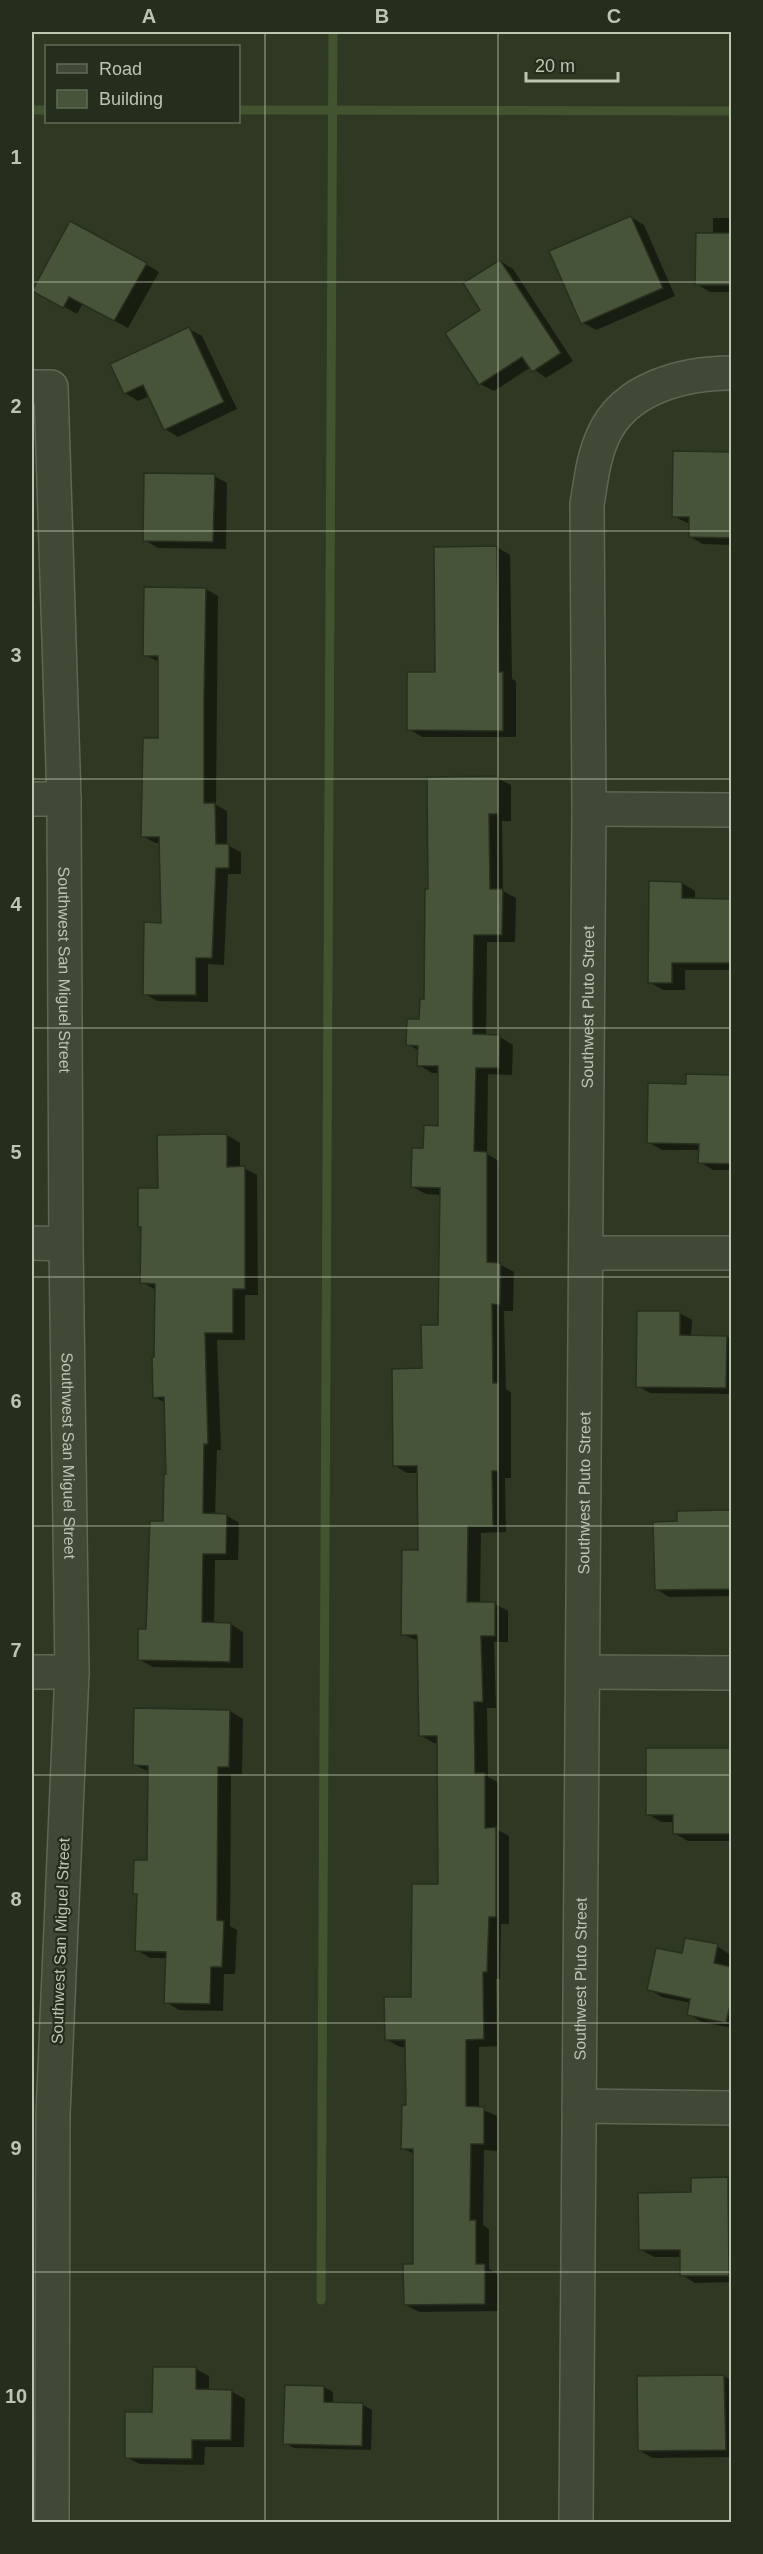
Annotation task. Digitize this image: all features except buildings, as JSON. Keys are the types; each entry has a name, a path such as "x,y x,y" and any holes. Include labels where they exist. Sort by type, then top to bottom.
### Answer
{"street":[{"name":"Southwest Pluto Street","path":"576,2523 589,809 587,504 593,464 603,435 617,415 640,396 664,382 691,375 732,373"},
{"name":"Southwest San Miguel Street","path":"41,387 64,799 66,1244 72,1672 42,2114 52,2523"},
{"path":"32,799 64,799"},
{"path":"589,809 732,810"},
{"path":"32,1243 66,1244"},
{"path":"586,1253 732,1253"},
{"path":"32,1672 72,1672"},
{"path":"583,1672 732,1673"},
{"path":"579,2106 732,2108"}],"waterway":[{"path":"321,2300 333,32"},
{"path":"32,110 45,110"},
{"path":"240,110 732,111"}]}
